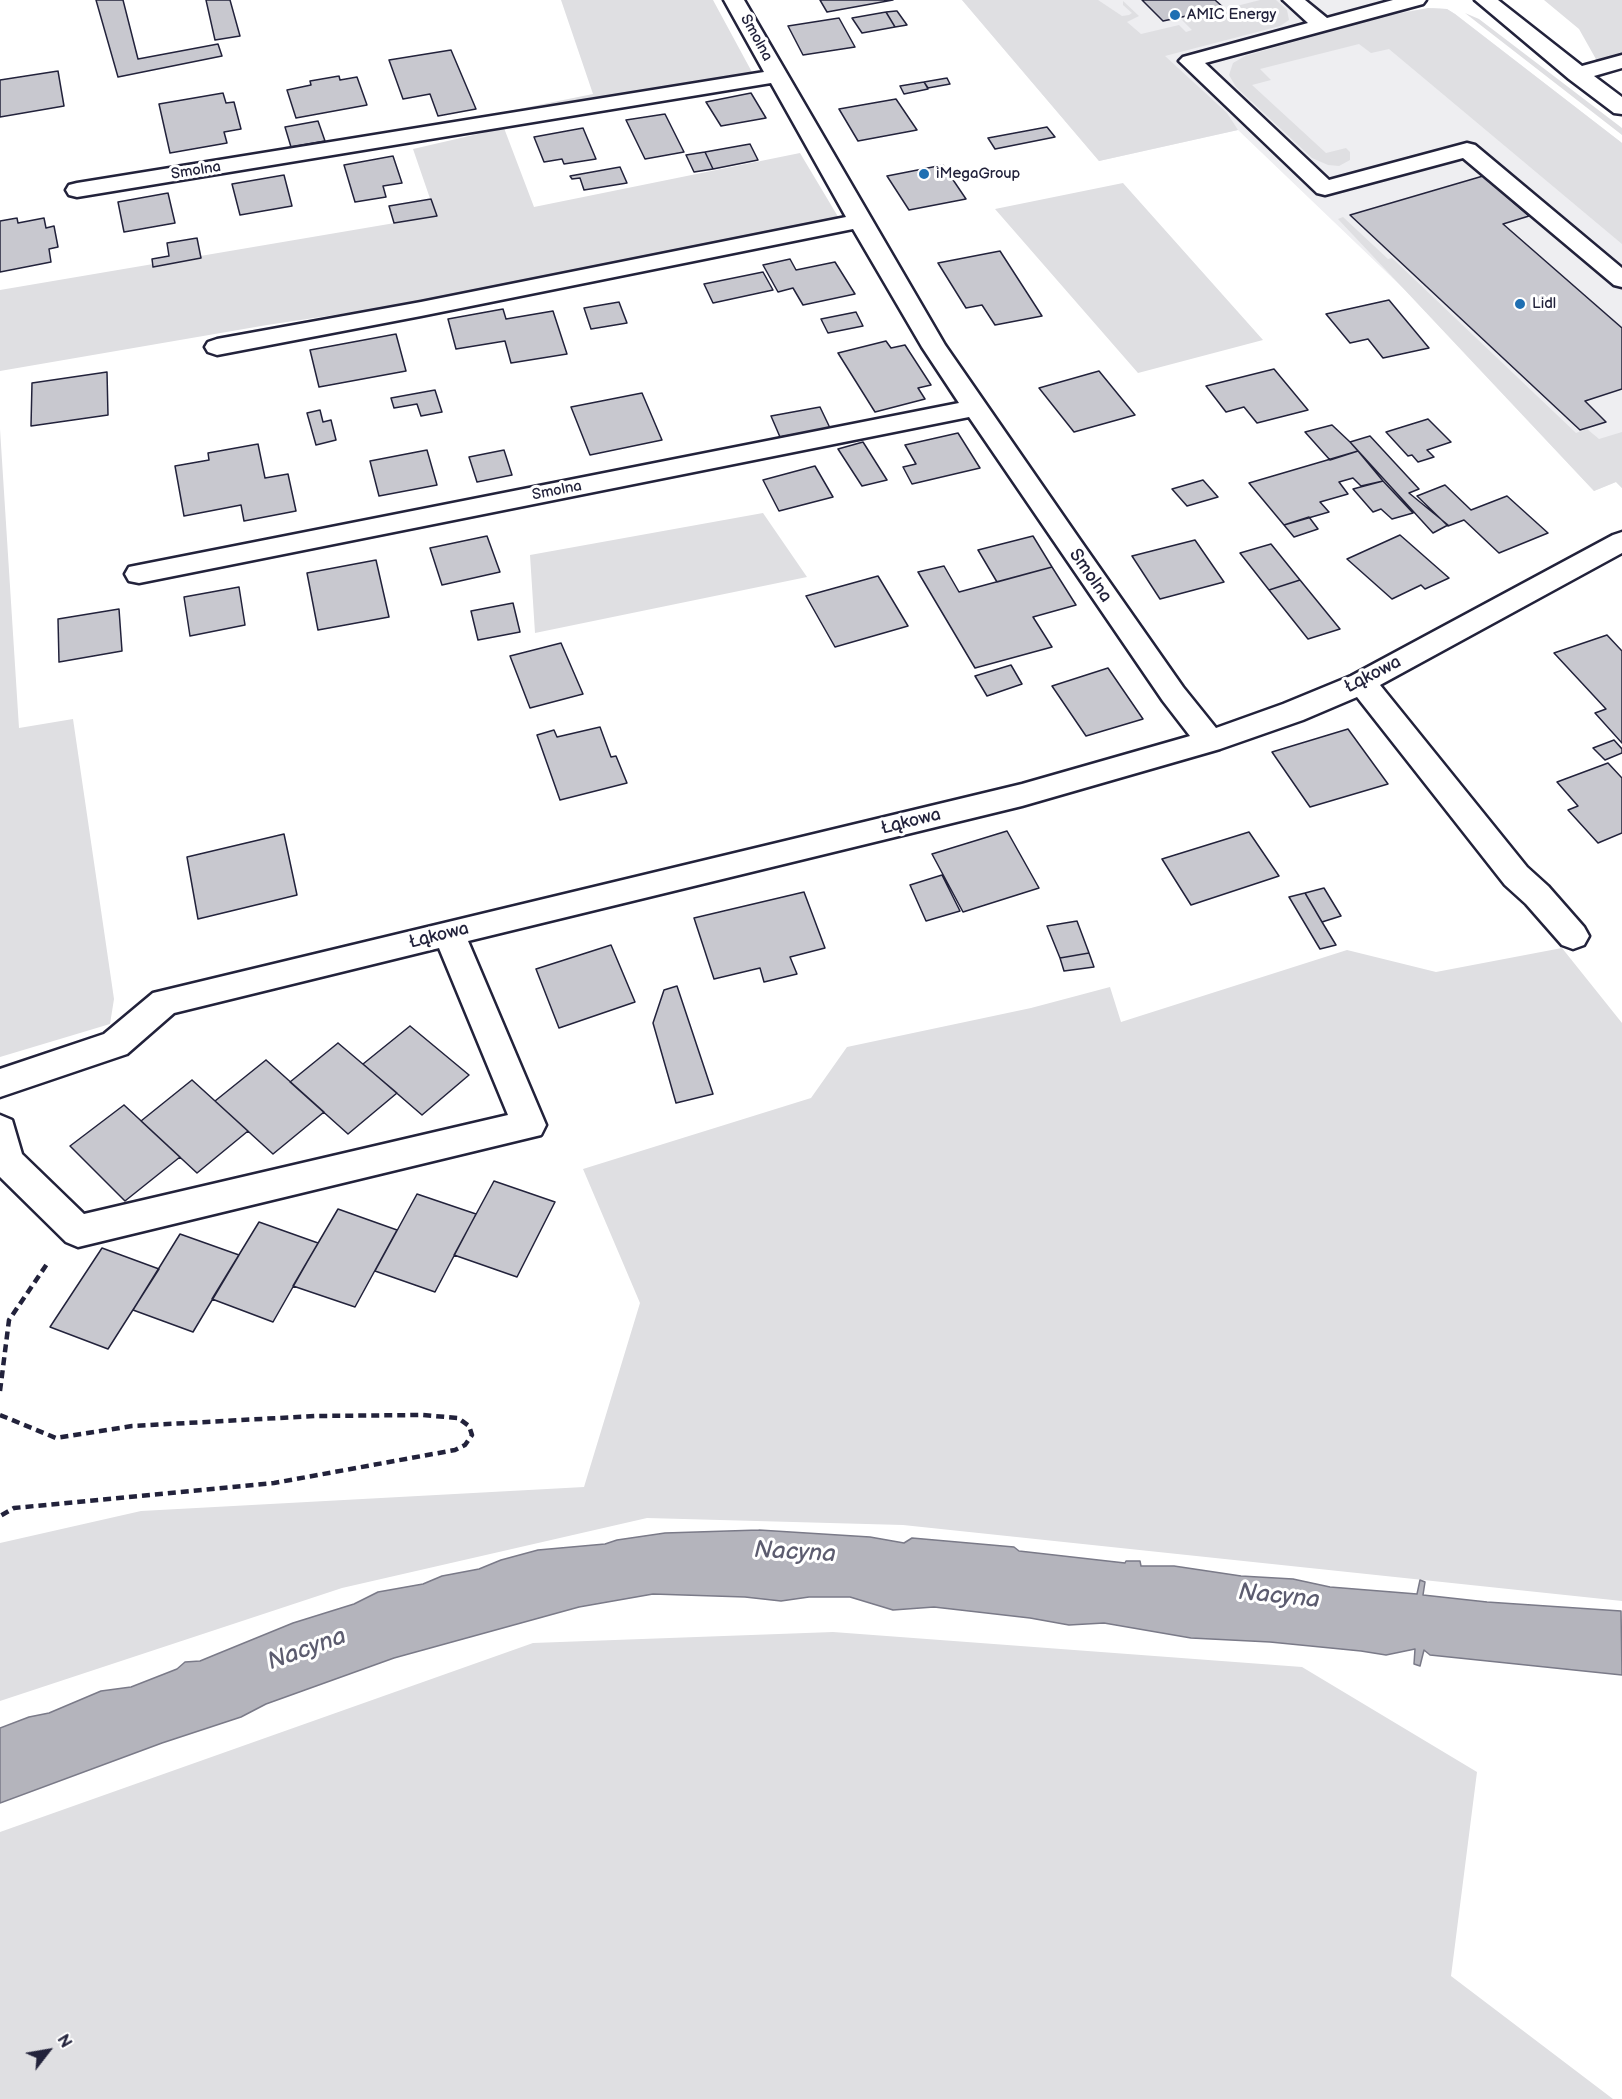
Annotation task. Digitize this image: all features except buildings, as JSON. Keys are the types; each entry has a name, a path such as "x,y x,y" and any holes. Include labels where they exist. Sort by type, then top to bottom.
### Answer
{"street":[{"name":"Smolna","path":"734,0 904,300 1173,694 1210,741"},
{"path":"1293,0 1322,24"},
{"path":"1416,0 1190,61 1325,188 1467,150 1622,280"},
{"path":"1485,0 1622,108"},
{"path":"1577,74 1622,61"},
{"name":"Smolna","path":"76,190 777,76"},
{"path":"217,347 421,309 860,221"},
{"name":"Smolna","path":"139,574 976,408"},
{"name":"Łąkowa","path":"0,1083 115,1044 164,1002 1022,795 1210,741 1293,712 1361,683 1622,541"},
{"path":"1361,683 1382,706 1516,876 1537,895 1573,936"},
{"path":"0,1130 8,1161 78,1231 529,1125 449,934"}],"path":[{"path":"0,1391 9,1320 57,1249 78,1231"},
{"path":"0,1415 56,1438 132,1426 327,1416 422,1415 458,1418 469,1426 472,1435 465,1445 455,1450 285,1481 14,1508 0,1516"}],"shaded area":[{"path":"561,0 713,0 753,74 607,99 489,115 593,94"},
{"path":"962,0 1385,0 1400,12 1434,8 1447,9 1455,14 1622,143 1622,488 1616,482 1594,491 1405,290 1238,130 1099,161"},
{"path":"962,0 1098,0 1122,16 1129,15 1132,13 1123,5 1123,1 1139,16 1127,22 1141,34 1179,25 1186,32 1192,30 1182,20 1260,0 1276,0 1287,10 1289,20 1280,26 1165,56 1227,113 1238,130 1099,161"},
{"path":"1544,0 1622,0 1622,54 1597,61 1579,29"},
{"path":"1428,8 1447,9 1455,14 1622,143 1622,244 1389,49 1371,53 1359,44 1260,69 1271,80 1252,85 1326,153 1346,148 1350,152 1350,160 1339,166 1328,165 1312,158 1236,87 1229,75 1233,63 1245,56 1381,17"},
{"path":"1465,13 1479,19 1622,128 1622,135"},
{"path":"504,128 534,207 800,153 840,220 415,303 267,325 0,371 0,290 436,216 413,149"},
{"path":"1123,183 1263,340 1138,373 995,209"},
{"path":"1343,217 1388,259 1392,258 1576,433 1587,429 1599,439 1622,432 1622,488 1616,482 1594,491 1338,219"},
{"path":"0,429 19,728 73,719 114,999 110,1024 0,1057"},
{"path":"763,513 807,577 535,633 530,555"},
{"path":"1562,948 1622,1023 1622,1601 903,1525 647,1518 342,1588 0,1701 0,1543 141,1511 584,1487 640,1303 583,1169 811,1098 847,1047 1031,1008 1110,987 1121,1022 1347,950 1436,972"},
{"path":"833,1632 1302,1667 1477,1772 1451,1976 1613,2099 0,2099 0,1832 533,1643"}],"water":[{"name":"Nacyna","path":"759,1530 870,1537 904,1543 912,1538 1014,1547 1019,1551 1125,1563 1126,1561 1140,1561 1141,1566 1174,1566 1241,1576 1293,1579 1330,1587 1417,1594 1420,1580 1425,1582 1423,1595 1487,1602 1621,1611 1622,1675 1430,1655 1424,1650 1420,1666 1414,1664 1415,1649 1386,1655 1270,1642 1191,1638 1104,1623 1069,1625 934,1607 893,1610 850,1597 809,1597 781,1601 745,1597 653,1594 579,1607 394,1658 266,1704 241,1717 162,1743 0,1803 0,1728 29,1717 49,1713 101,1691 131,1687 177,1669 185,1662 200,1661 293,1623 354,1604 378,1592 423,1584 442,1576 479,1569 501,1560 538,1550 605,1544 665,1533"}],"place":[{"name":"AMIC Energy","path":"1175,15"},
{"name":"iMegaGroup","path":"924,174"},
{"name":"Lidl","path":"1520,304"}]}
